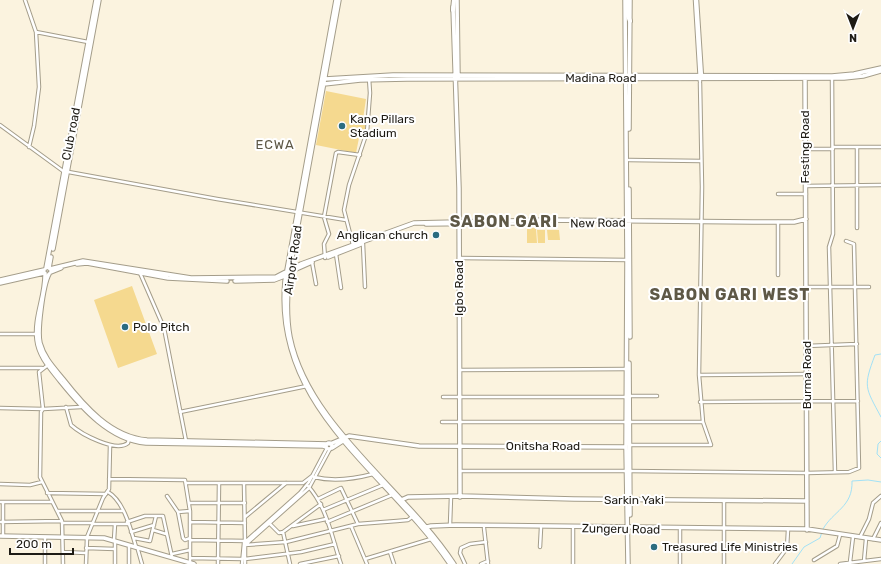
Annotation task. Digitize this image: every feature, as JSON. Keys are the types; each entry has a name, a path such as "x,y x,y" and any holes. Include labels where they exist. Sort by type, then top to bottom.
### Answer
{"main road":[{"path":"627,0 628,22"},
{"path":"455,1 455,10"}],"street":[{"path":"25,0 36,32 39,87 34,126 29,147"},
{"path":"98,0 36,334 39,349 48,366 81,406 96,419 129,438 146,443 329,447 345,439 356,441"},
{"name":"Airport Road","path":"323,81 336,0"},
{"name":"Airport Road","path":"339,0 288,273 285,319 292,349 315,404 383,485 399,500 454,564"},
{"path":"627,0 629,222 627,260 628,397"},
{"path":"442,422 703,422 700,402 699,375 701,161 700,76 696,0"},
{"name":"Igbo Road","path":"455,10 460,370 459,495"},
{"path":"36,32 90,40"},
{"name":"Madina Road","path":"832,77 881,68"},
{"name":"Madina Road","path":"323,81 369,78 456,77 856,77 881,71"},
{"path":"628,77 628,564"},
{"name":"Festing Road","path":"805,77 806,219"},
{"path":"832,77 833,234 829,247 834,472"},
{"path":"351,247 344,210 348,190 368,126 369,78"},
{"path":"0,125 29,147 66,171 217,199 289,211 299,211 346,220"},
{"path":"857,147 857,228"},
{"path":"805,149 881,147"},
{"path":"324,257 324,244 329,234 324,217 336,153 360,155"},
{"path":"629,160 701,161"},
{"path":"806,186 881,185"},
{"path":"778,194 806,194"},
{"name":"New Road","path":"288,273 324,257 410,225 458,222 794,222 806,219"},
{"name":"Burma Road","path":"806,219 807,530"},
{"path":"778,222 778,275"},
{"name":"New Road","path":"794,222 806,227"},
{"name":"New Road","path":"288,273 298,265 336,254 386,233"},
{"path":"459,471 853,472 859,468 854,244 846,241"},
{"path":"362,244 365,287"},
{"path":"336,254 341,288"},
{"path":"459,258 627,260"},
{"path":"0,283 81,262 140,272 214,279 276,277 288,273"},
{"path":"312,262 316,284"},
{"path":"0,280 47,271"},
{"path":"140,272 164,328 186,441"},
{"path":"806,287 869,287"},
{"path":"39,319 40,343 48,366 88,409 129,438 143,440 329,447"},
{"path":"0,334 36,334"},
{"path":"806,346 857,344"},
{"path":"0,368 48,366"},
{"path":"48,366 39,372 43,409 41,412 39,459 42,482 63,522 63,564"},
{"path":"460,370 627,369"},
{"path":"699,375 806,374"},
{"path":"180,412 307,386"},
{"name":"Airport Road","path":"307,386 345,439 356,441 399,500 412,517 425,529 431,540 450,564"},
{"path":"444,397 657,396"},
{"path":"700,402 858,402"},
{"path":"0,408 43,409 81,406"},
{"path":"66,407 69,420 73,427 110,446 125,446 128,443 129,438"},
{"name":"Onitsha Road","path":"356,441 364,440 414,446 459,447 711,445 703,422"},
{"path":"340,431 356,441"},
{"path":"86,564 87,538 97,511 107,493 110,446"},
{"path":"245,542 269,523 308,486 329,447"},
{"path":"313,476 324,480 342,480 374,474"},
{"path":"186,483 303,483 313,476"},
{"path":"109,479 183,478 186,483 190,511 189,564"},
{"path":"0,484 30,485 42,482"},
{"path":"245,517 286,483"},
{"path":"218,564 220,523 219,484"},
{"path":"244,484 244,564"},
{"path":"323,510 383,485"},
{"path":"308,486 321,504 341,564"},
{"path":"245,542 308,486"},
{"path":"318,499 341,488 358,524"},
{"path":"47,494 107,493 116,498 134,538 142,564"},
{"path":"292,526 327,521 353,513 392,495"},
{"path":"399,500 407,495 459,495"},
{"name":"Sarkin Yaki","path":"399,500 408,497 451,497 459,495 724,501 807,501"},
{"path":"167,496 178,512 184,540 286,542 331,532 358,524 408,520 412,517"},
{"path":"860,537 869,519 872,506 881,496"},
{"path":"450,525 451,497"},
{"path":"724,501 724,564"},
{"path":"1,536 1,502 52,502"},
{"path":"189,503 244,503"},
{"path":"269,523 279,533 283,532 321,504"},
{"path":"57,511 123,511"},
{"path":"178,512 190,511"},
{"path":"134,538 150,541 156,516"},
{"path":"1,522 115,524 128,523 140,517 163,516 172,555"},
{"path":"190,522 245,523"},
{"path":"873,539 881,523"},
{"path":"115,524 115,564"},
{"path":"131,532 154,525"},
{"path":"425,529 450,525 629,529 807,530"},
{"path":"351,526 367,564"},
{"path":"481,564 488,562 484,528"},
{"path":"540,528 540,547"},
{"name":"Zungeru Road","path":"425,529 724,529 807,530 823,532"},
{"path":"573,529 573,564"},
{"path":"153,530 166,534"},
{"path":"680,530 680,564"},
{"path":"775,564 787,548 788,530"},
{"path":"283,532 290,564"},
{"path":"823,532 881,541"},
{"path":"823,532 840,536 881,541"},
{"path":"1,536 87,538 115,542 189,564"},
{"path":"1,536 45,538 63,537"},
{"path":"814,560 837,546 840,536"},
{"path":"45,538 45,564"},
{"path":"850,562 853,538"},
{"path":"365,559 431,540"},
{"path":"864,561 866,540"},
{"path":"115,542 129,547 172,555 189,564"},
{"path":"465,564 460,553 461,548 470,544 486,542"},
{"path":"190,558 244,559 288,554 335,544"},
{"path":"129,547 129,564"},
{"path":"86,548 115,549"},
{"path":"172,555 190,550"},
{"path":"63,552 86,552"},
{"path":"390,552 394,564"},
{"path":"300,564 339,556"},
{"path":"840,564 881,560"}],"shaded area":[{"name":"Kano Pillars Stadium","path":"326,91 366,99 363,119 367,120 364,134 360,133 356,153 316,145"},
{"path":"527,228 536,228 537,243 527,243"},
{"path":"537,230 545,230 545,243 538,243"},
{"path":"547,230 559,230 560,240 548,240"},
{"name":"Polo Pitch","path":"132,286 157,354 118,368 94,300"}],"waterway":[{"path":"881,354 875,355 867,381 869,393 881,417"},
{"path":"881,441 878,444 877,454 881,458"},
{"path":"823,529 846,503 851,490 852,481 868,480 881,482"},
{"path":"792,564 804,547 820,538 822,532"}],"place":[{"name":"Kano Pillars Stadium","path":"342,126"},
{"name":"Anglican church","path":"436,235"},
{"name":"Polo Pitch","path":"125,327"},
{"name":"Treasured Life Ministries","path":"654,547"}],"district":[{"name":"ECWA","path":"275,144"},
{"name":"SABON GARI","path":"504,221"},
{"name":"SABON GARI WEST","path":"730,294"}]}
